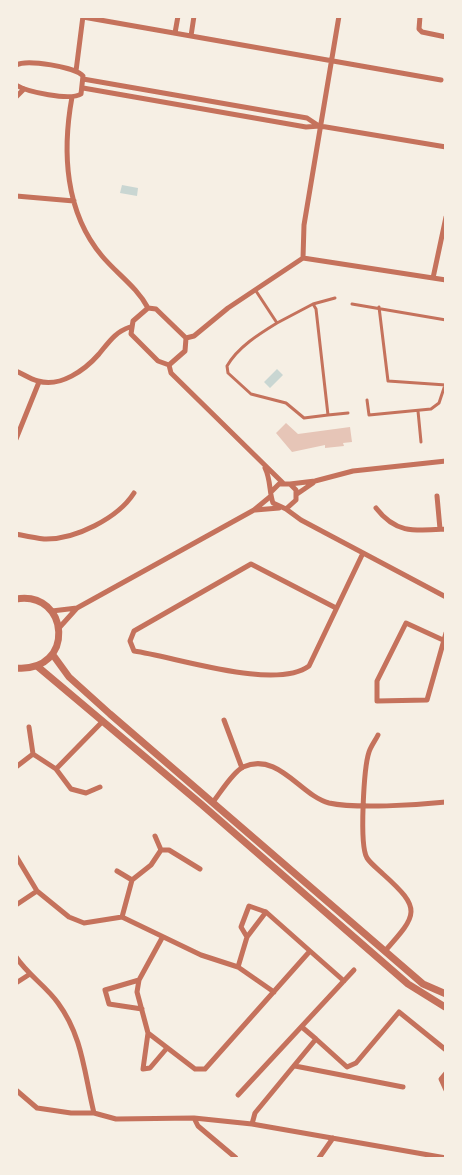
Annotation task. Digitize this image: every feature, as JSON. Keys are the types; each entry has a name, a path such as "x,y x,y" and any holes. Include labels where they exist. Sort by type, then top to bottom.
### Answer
{"street":[{"path":"175,33 178,16"},
{"path":"191,36 194,16"},
{"path":"303,258 304,225 339,16"},
{"path":"420,16 419,29 422,32 446,37"},
{"path":"76,71 83,17 441,80"},
{"path":"16,65 30,62 76,71 84,79 307,118 320,126"},
{"path":"16,85 24,89 72,98 81,94 84,79"},
{"path":"83,88 306,127 320,126 446,147"},
{"path":"16,97 24,89"},
{"path":"72,98 66,149 67,171 83,227 101,255 142,297 148,308"},
{"path":"16,196 74,201"},
{"path":"434,278 446,217"},
{"path":"186,338 194,336 256,289 303,258 446,279"},
{"path":"169,365 158,361 131,334 130,327 133,321 148,308 156,309 186,338"},
{"path":"16,371 39,382 56,381 79,374 92,363 118,331 130,327"},
{"path":"169,365 185,351 186,338"},
{"path":"169,365 171,373 264,467 283,483 315,481 353,471 446,461"},
{"path":"16,439 39,382"},
{"path":"264,467 273,503 446,597"},
{"path":"302,520 295,503 297,494 315,481"},
{"path":"59,628 77,608 254,510 283,483"},
{"path":"290,484 297,494"},
{"path":"16,534 44,539 64,537 80,532 125,507 134,493"},
{"path":"376,508 386,520 410,531 443,529 438,496"},
{"path":"254,510 283,508 295,503"},
{"path":"336,608 251,564 134,631 130,641 134,651 162,655 221,670 265,675 299,673 309,666 363,553"},
{"path":"16,599 38,600 52,611 59,628 60,638 53,655 37,666 16,668"},
{"path":"52,611 77,608"},
{"path":"406,623 444,636 427,700 377,701 377,681 406,623"},
{"path":"53,655 69,677 423,984 446,994"},
{"path":"37,666 408,984 445,1008"},
{"path":"224,720 242,768"},
{"path":"56,769 103,722"},
{"path":"29,727 33,754 56,769 70,789 86,793 100,787"},
{"path":"378,735 369,753 363,804 362,844 365,854 411,902 412,914 407,927 385,951"},
{"path":"16,766 33,754"},
{"path":"213,802 242,768 268,765 284,773 316,798 337,805 445,802"},
{"path":"155,836 161,850"},
{"path":"161,850 170,850 200,870"},
{"path":"122,917 132,879 152,865 161,850"},
{"path":"16,856 37,891 69,917 84,923 122,917 201,955 238,967 274,992"},
{"path":"117,871 132,879"},
{"path":"16,905 37,891"},
{"path":"247,937 241,927 249,906 266,912 344,981"},
{"path":"238,967 247,937 266,912"},
{"path":"162,938 139,980 137,992 148,1033 143,1069 150,1068 167,1048"},
{"path":"148,1033 195,1069 205,1069 310,951"},
{"path":"16,957 55,999 73,1026 82,1049 94,1113"},
{"path":"238,1095 303,1028 354,970"},
{"path":"16,983 30,974"},
{"path":"139,980 105,990 110,1004 142,1010"},
{"path":"340,1075 347,1066 356,1063 399,1012 446,1050"},
{"path":"303,1028 347,1066"},
{"path":"252,1124 255,1113 316,1040"},
{"path":"295,1066 404,1087"},
{"path":"446,1073 441,1079 446,1090"},
{"path":"16,1090 37,1108 71,1113 94,1113 116,1119 194,1118 252,1124 446,1158"},
{"path":"194,1118 198,1126 236,1158"},
{"path":"319,1158 333,1138"}],"lane":[{"path":"256,289 277,323"},
{"path":"335,298 313,304 277,323 255,337 227,366 228,373 251,394 286,403 304,418 348,413"},
{"path":"313,304 316,309 328,415"},
{"path":"352,304 446,320"},
{"path":"367,400 369,415 431,409 439,403 445,385 416,381 388,381 379,307"},
{"path":"418,411 421,442"}],"shaded area":[{"path":"122,185 138,188 137,196 120,193"},
{"path":"277,369 283,375 270,388 264,382"}],"building":[{"path":"286,423 298,434 350,427 352,442 343,443 344,446 325,448 325,445 292,452 276,433"}]}
